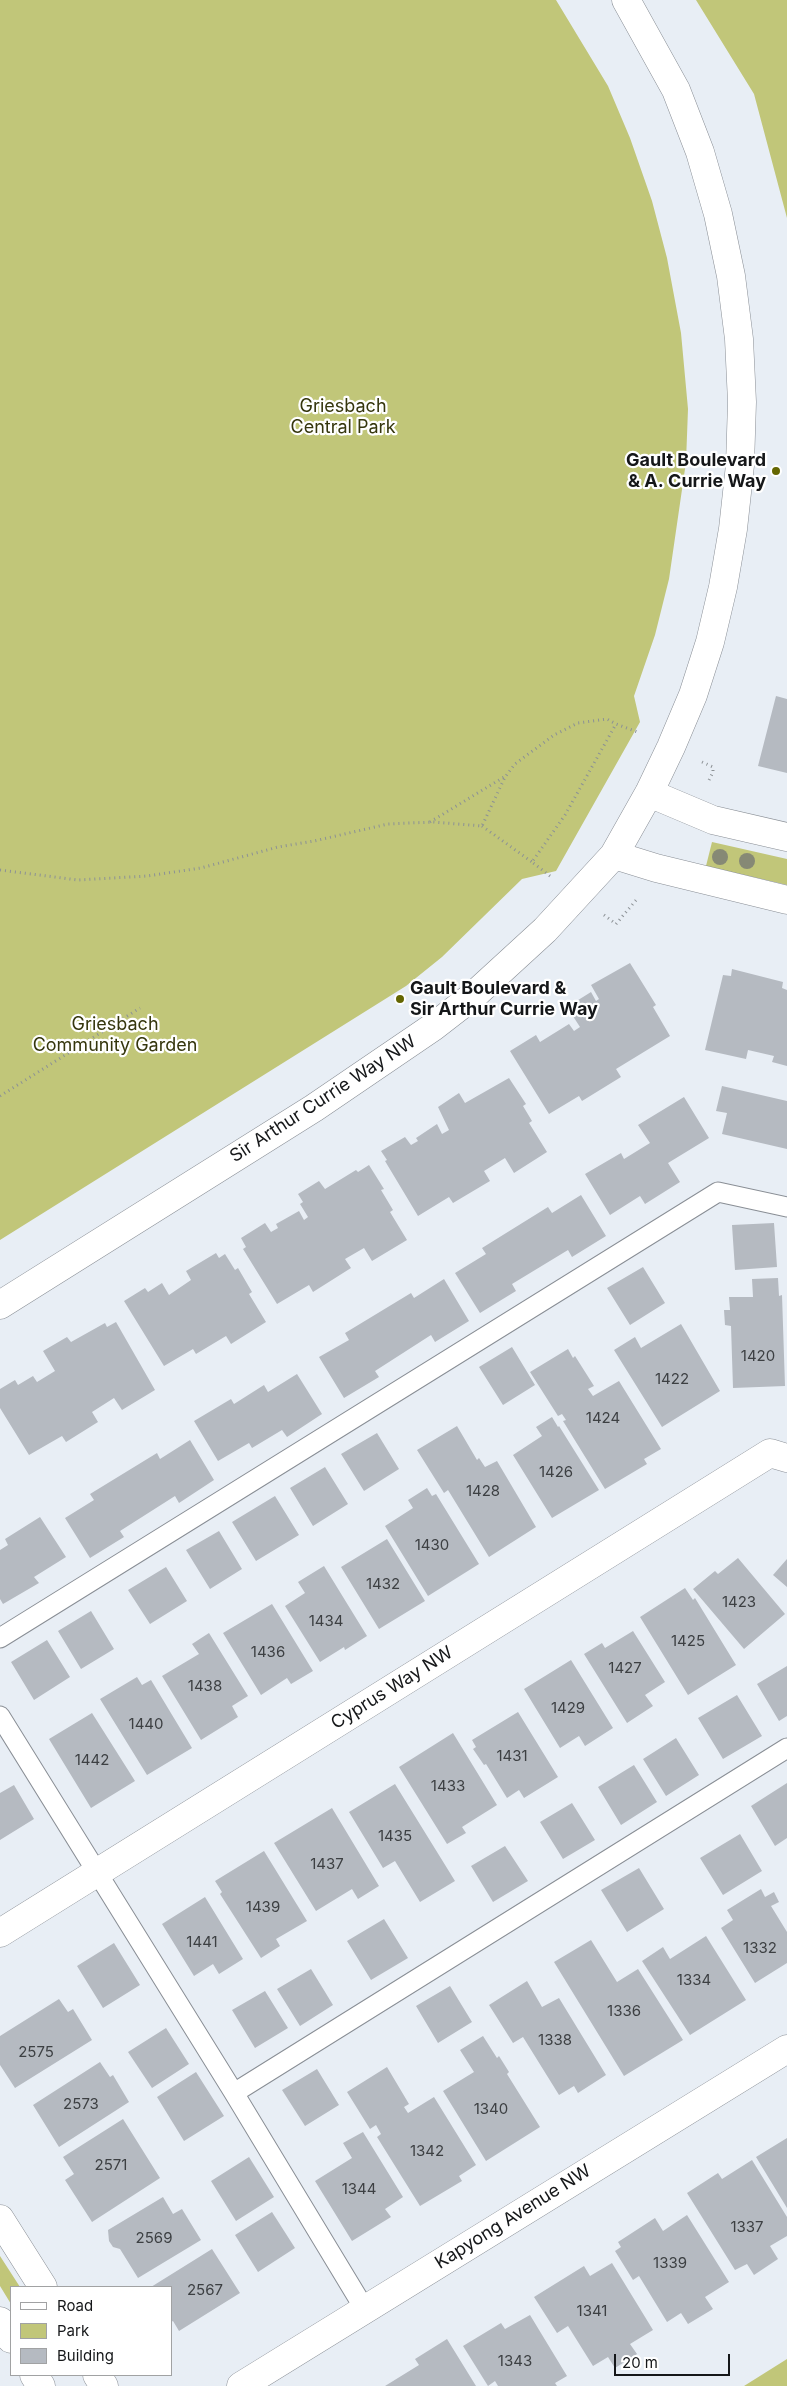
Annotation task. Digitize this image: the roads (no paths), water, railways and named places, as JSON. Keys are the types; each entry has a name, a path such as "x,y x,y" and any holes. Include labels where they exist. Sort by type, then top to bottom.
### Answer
{"street":[{"name":"Sir Arthur Currie Way NW","path":"0,1305 314,1108 432,1027 473,996 545,930 614,855 649,793 693,695 710,642 723,587 733,529 740,465 742,402 739,339 732,285 718,214 700,152 676,90 626,0"},
{"path":"649,793 713,820 787,837"},
{"path":"614,855 656,868 787,900"},
{"name":"Cyprus Way NW","path":"0,1933 770,1454 787,1458"},
{"name":"Kapyong Avenue NW","path":"241,2386 364,2308 787,2049"},
{"path":"0,2219 41,2286"},
{"path":"0,2321 10,2337"}],"lane":[{"path":"0,1638 718,1192 787,1207"},
{"path":"0,1716 234,2093 364,2308"},
{"path":"234,2093 787,1748"}],"place":[{"name":"Gault Boulevard & A. Currie Way","path":"776,471"},
{"name":"Gault Boulevard & Sir Arthur Currie Way","path":"400,999"}],"park label":[{"name":"Griesbach Central Park","path":"343,417"},
{"name":"Griesbach Community Garden","path":"115,1035"}]}
